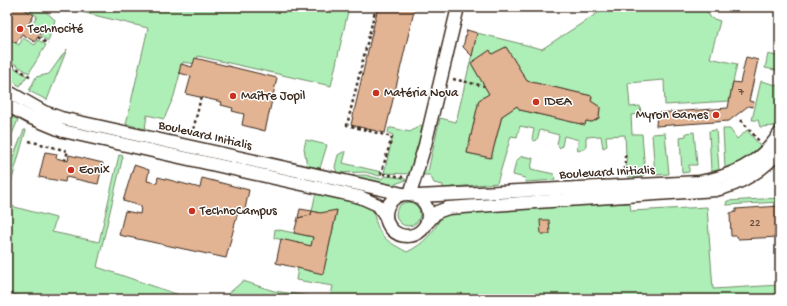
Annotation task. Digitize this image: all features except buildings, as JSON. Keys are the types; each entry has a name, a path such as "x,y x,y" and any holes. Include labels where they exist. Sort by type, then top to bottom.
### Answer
{"street":[{"path":"410,195 442,77 458,7"},
{"name":"Boulevard Initialis","path":"7,91 44,112 61,118 410,195 631,187 700,182 722,178 758,158 767,150 780,133"},
{"name":"Boulevard Initialis","path":"7,105 29,118 64,131 360,197 378,205 392,230 404,236 418,234 437,212 448,208 631,187 700,192 731,186 747,179 762,169 780,151"},
{"path":"386,217 388,205 397,196 410,195 426,205 429,217 427,222"}],"path":[{"path":"374,176 380,177 382,174 392,137 347,126 376,7"},
{"path":"38,37 48,44"},
{"path":"7,62 31,77"},
{"path":"442,77 484,86"},
{"path":"194,127 201,98"},
{"path":"741,120 767,150"},
{"path":"29,141 68,151 66,160"},
{"path":"624,155 631,187"}],"green space":[{"path":"24,7 41,7 55,20 48,41 40,36 43,32 32,24 37,16"},
{"path":"83,7 349,7 331,86 198,56 196,64 183,62 174,96 164,119 147,115 145,129 126,124 148,28 81,12"},
{"path":"607,7 704,7 711,18 720,21 710,58 737,64 729,101 665,105 664,80 628,83 630,107 640,106 641,114 631,115 632,134 642,134 645,173 642,177 628,177 627,175 625,135 606,136 607,146 603,148 601,136 586,137 586,148 578,151 579,140 564,136 562,146 560,148 557,144 559,135 540,130 537,140 533,141 534,129 520,126 517,137 511,136 497,183 443,188 443,185 434,183 430,175 423,175 424,170 428,171 440,118 456,122 477,33 542,49","holes":["506,47 527,81 592,96 591,101 600,107 599,118 592,122 586,121 585,125 520,110 517,106 502,116 491,158 467,153 479,100 489,94 471,63 490,51 492,54"]},
{"path":"7,38 19,45 23,38 35,45 38,40 46,45 29,73 7,59"},
{"path":"67,49 47,100 29,91 36,77 49,74"},
{"path":"768,54 780,57 780,71 765,68"},
{"path":"7,63 27,76 20,86 7,78"},
{"path":"761,81 780,86 780,116 776,126 760,127 758,120 752,120"},
{"path":"7,113 18,120 10,139 7,138"},
{"path":"421,125 425,128 412,174 384,173 393,135 388,133 389,128 410,132"},
{"path":"723,129 730,129 737,139 747,130 760,146 747,158 725,168"},
{"path":"24,130 26,130 7,197 7,172"},
{"path":"716,130 719,170 711,171 709,131"},
{"path":"694,132 697,165 689,165 689,172 682,173 680,137 686,136 686,133"},
{"path":"665,133 669,174 655,175 652,134"},
{"path":"306,140 327,145 320,168 307,166 304,148"},
{"path":"346,152 343,163 381,172 380,176 365,172 337,173 335,167 338,155"},
{"path":"119,155 123,156 97,267 191,299 25,299 7,291 7,205 56,218 52,232 99,242"},
{"path":"522,156 533,158 531,169 554,174 555,180 526,182 525,178 513,175 516,161"},
{"path":"365,175 381,179 385,176 404,178 406,180 387,187 340,176"},
{"path":"316,192 356,201 372,207 382,235 407,252 419,245 428,237 436,227 442,215 455,210 630,203 631,211 707,207 713,289 780,285 780,299 330,299 333,286 296,280 298,268 323,273 337,211 320,213 312,211"},
{"path":"780,198 780,202 726,205 727,201"},
{"path":"408,202 416,206 420,214 416,222 408,226 400,222 396,214 400,206"},
{"path":"275,229 313,237 311,246 274,238"},
{"path":"243,281 274,291 330,299 222,299"}],"place":[{"name":"Technocité","path":"20,29"},
{"name":"Matéria Nova","path":"376,93"},
{"name":"Maître Jopil","path":"233,96"},
{"name":"IDEA","path":"536,102"},
{"name":"Myron Games","path":"716,115"},
{"name":"Eonix","path":"71,170"},
{"name":"TechnoCampus","path":"192,211"}]}
